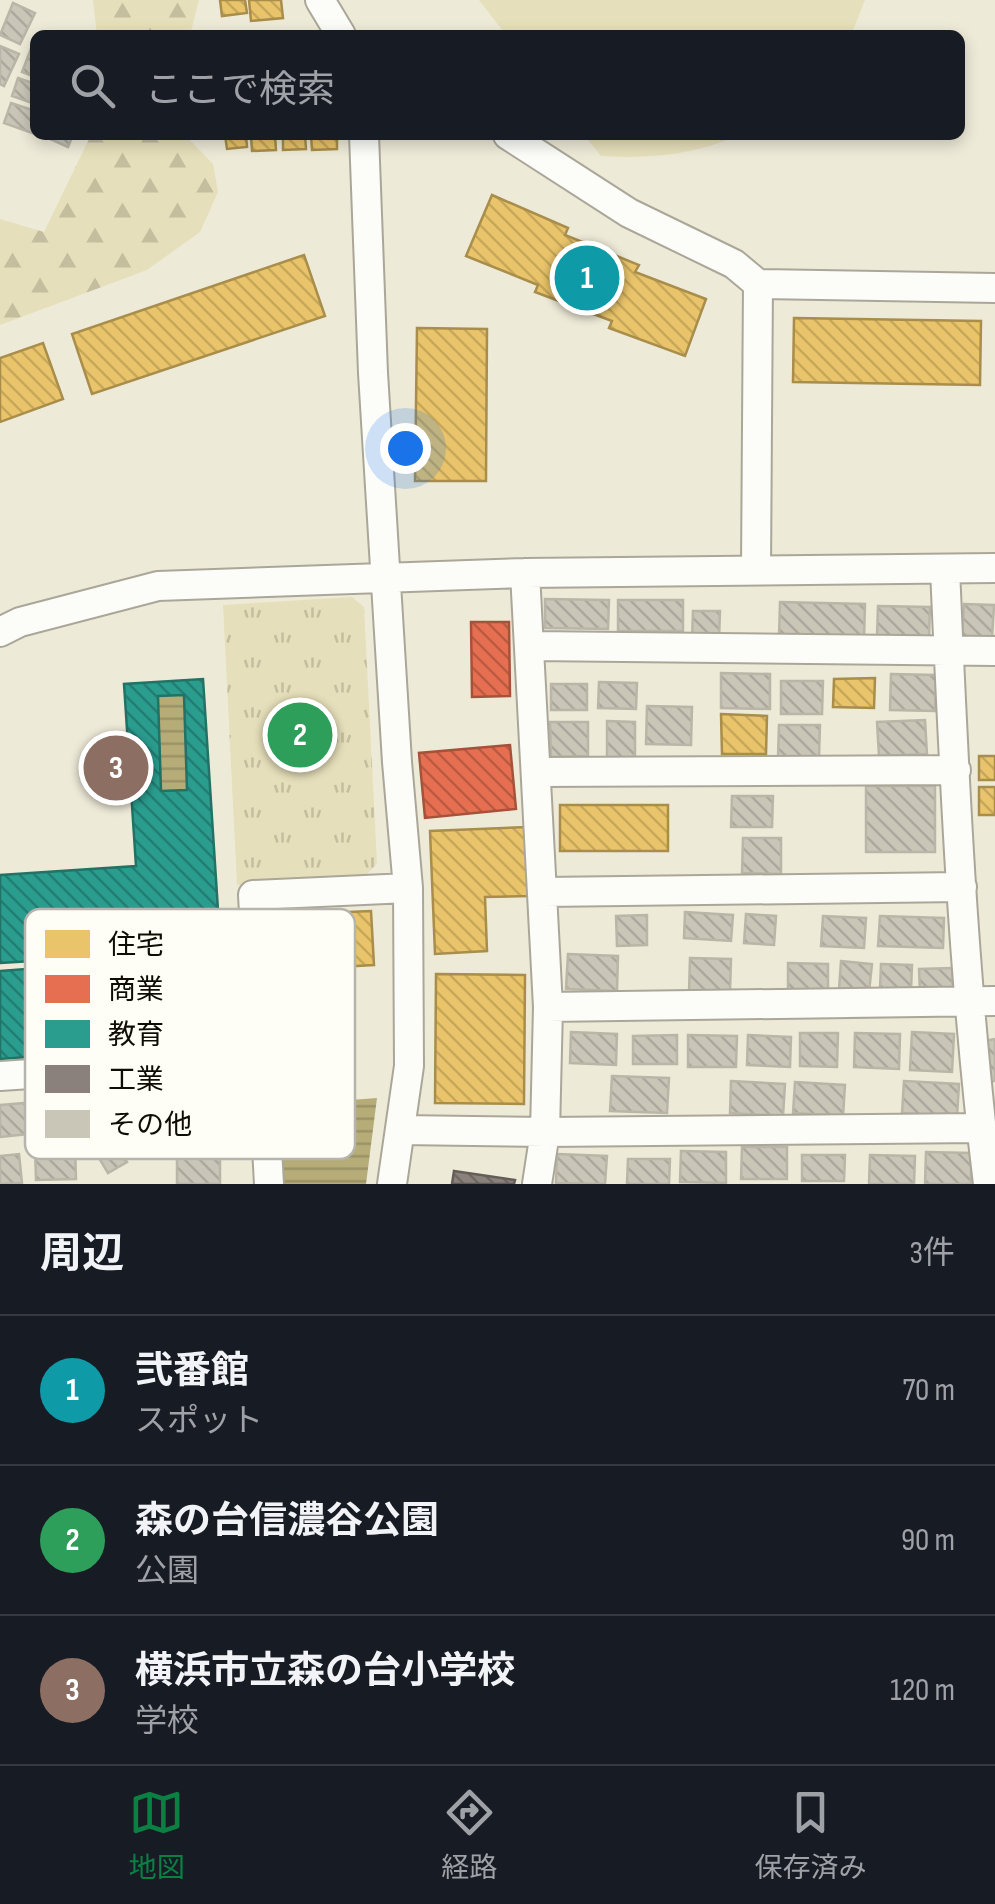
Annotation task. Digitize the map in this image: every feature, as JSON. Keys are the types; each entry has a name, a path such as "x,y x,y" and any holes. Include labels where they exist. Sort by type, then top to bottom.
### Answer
{"street":[{"path":"320,0 337,30"},
{"path":"364,140 384,576 408,888 409,1066 392,1184"},
{"path":"516,140 629,213 734,264 758,284 995,288"},
{"path":"756,569 758,284"},
{"path":"0,632 20,622 158,586 384,576 995,568"},
{"path":"945,569 962,887 983,1002 982,1128 988,1184"},
{"path":"525,573 548,1007 545,1132 537,1184"},
{"path":"531,646 995,651"},
{"path":"537,772 956,770"},
{"path":"544,892 962,887"},
{"path":"255,909 254,894 408,888"},
{"path":"548,1007 983,1002"},
{"path":"0,1076 25,1074"},
{"path":"400,1130 982,1128"},
{"path":"268,1159 269,1184"}],"green space":[{"path":"93,0 199,0 191,30 96,30"},
{"path":"479,0 865,0 853,30 502,30"},
{"path":"89,140 190,140 213,164 218,192 200,232 147,270 0,325 0,219 44,232"},
{"path":"588,140 728,140 672,154 601,156"},
{"path":"352,597 364,607 377,864 365,876 237,885 223,605"}],"shaded area":[{"path":"184,695 187,790 161,791 158,696"},
{"path":"377,1098 366,1184 282,1184 283,1159 355,1159 355,1100"}],"building: 住宅":[{"path":"220,0 245,0 247,13 222,16"},
{"path":"249,0 281,0 283,18 251,21"},
{"path":"226,140 246,140 247,147 227,149"},
{"path":"251,140 275,140 276,150 252,151"},
{"path":"283,140 305,140 306,149 283,150"},
{"path":"311,140 337,140 337,149 312,150"},
{"path":"492,195 568,228 565,235 639,265 635,272 706,299 685,356 609,328 612,321 535,292 538,285 466,256"},
{"path":"304,255 325,316 92,394 72,334"},
{"path":"794,318 981,321 980,385 793,382"},
{"path":"417,328 487,329 486,481 415,481"},
{"path":"43,343 63,399 0,422 0,358"},
{"path":"875,678 874,708 833,707 834,679"},
{"path":"721,714 767,716 766,754 722,754"},
{"path":"979,756 995,756 995,780 979,780"},
{"path":"979,787 995,787 995,815 979,815"},
{"path":"560,805 668,805 668,851 560,851"},
{"path":"527,827 530,896 485,897 487,951 435,954 430,831"},
{"path":"371,911 374,965 355,966 355,912"},
{"path":"436,974 525,975 524,1104 435,1103"}],"building: 商業":[{"path":"471,622 509,622 510,696 472,697"},
{"path":"510,745 516,809 425,818 419,753"}],"building: 教育":[{"path":"203,679 218,909 25,909 25,961 0,963 0,875 136,866 124,684","holes":["184,695 187,790 161,791 158,696"]},
{"path":"25,969 25,1057 0,1059 0,971"}],"building: 工業":[{"path":"454,1171 515,1180 514,1184 452,1184"}],"building: その他":[{"path":"13,3 35,13 20,44 0,35"},
{"path":"0,46 19,54 4,86 0,84"},
{"path":"30,51 30,75 22,72"},
{"path":"18,78 30,82 30,102 12,96"},
{"path":"11,103 30,109 30,132 4,123"},
{"path":"52,140 71,140 68,147"},
{"path":"545,599 609,600 608,629 545,628"},
{"path":"618,600 683,600 683,631 618,631"},
{"path":"780,602 865,604 864,639 779,637"},
{"path":"964,604 994,605 992,638 962,636"},
{"path":"878,606 930,607 929,638 877,637"},
{"path":"693,611 720,611 719,639 692,639"},
{"path":"721,673 770,674 770,709 721,708"},
{"path":"891,674 936,675 935,711 890,710"},
{"path":"781,681 823,681 822,714 781,714"},
{"path":"599,682 637,683 636,709 598,708"},
{"path":"551,684 587,684 587,710 551,710"},
{"path":"647,706 692,707 691,745 646,744"},
{"path":"925,720 927,754 879,756 877,722"},
{"path":"607,721 635,722 635,758 607,757"},
{"path":"550,722 588,722 588,756 551,757"},
{"path":"779,725 820,725 819,757 778,757"},
{"path":"866,786 935,786 935,852 866,852"},
{"path":"732,796 773,796 772,827 731,827"},
{"path":"743,838 781,838 781,874 742,873"},
{"path":"685,912 733,915 731,941 684,938"},
{"path":"746,914 776,916 774,945 744,943"},
{"path":"647,915 647,945 617,946 616,916"},
{"path":"823,916 866,918 864,948 821,946"},
{"path":"880,916 944,918 943,948 878,946"},
{"path":"568,954 618,956 617,991 566,989"},
{"path":"690,958 731,959 730,992 689,992"},
{"path":"841,961 872,964 869,992 839,990"},
{"path":"788,963 828,964 828,993 788,992"},
{"path":"881,964 912,965 911,991 880,989"},
{"path":"952,968 953,992 920,993 919,969"},
{"path":"571,1032 617,1034 616,1065 570,1063"},
{"path":"912,1032 954,1034 952,1072 910,1070"},
{"path":"800,1033 838,1033 837,1067 800,1066"},
{"path":"855,1033 900,1034 899,1069 854,1067"},
{"path":"677,1035 677,1064 633,1064 633,1036"},
{"path":"688,1035 737,1036 736,1067 688,1067"},
{"path":"748,1035 791,1037 790,1067 747,1065"},
{"path":"995,1039 995,1081 990,1081 984,1041"},
{"path":"612,1076 669,1078 667,1113 610,1111"},
{"path":"731,1081 785,1084 783,1116 730,1113"},
{"path":"904,1081 959,1084 957,1117 902,1113"},
{"path":"795,1082 845,1085 843,1116 793,1113"},
{"path":"25,1103 25,1134 0,1137 0,1105"},
{"path":"742,1147 787,1147 787,1179 741,1179"},
{"path":"681,1151 726,1152 726,1183 680,1182"},
{"path":"926,1152 971,1153 971,1184 925,1184"},
{"path":"19,1154 22,1183 0,1184 0,1156"},
{"path":"557,1154 607,1156 605,1184 556,1183"},
{"path":"802,1155 845,1155 844,1181 802,1181"},
{"path":"870,1155 915,1156 914,1184 869,1184"},
{"path":"35,1159 75,1159 76,1179 36,1180"},
{"path":"100,1159 125,1159 127,1162 108,1173"},
{"path":"177,1159 220,1159 220,1184 177,1184"},
{"path":"628,1159 670,1159 669,1184 627,1184"}],"place":[{"name":"弐番館","path":"587,278"},
{"name":"森の台信濃谷公園","path":"300,735"},
{"name":"横浜市立森の台小学校","path":"116,768"}]}
